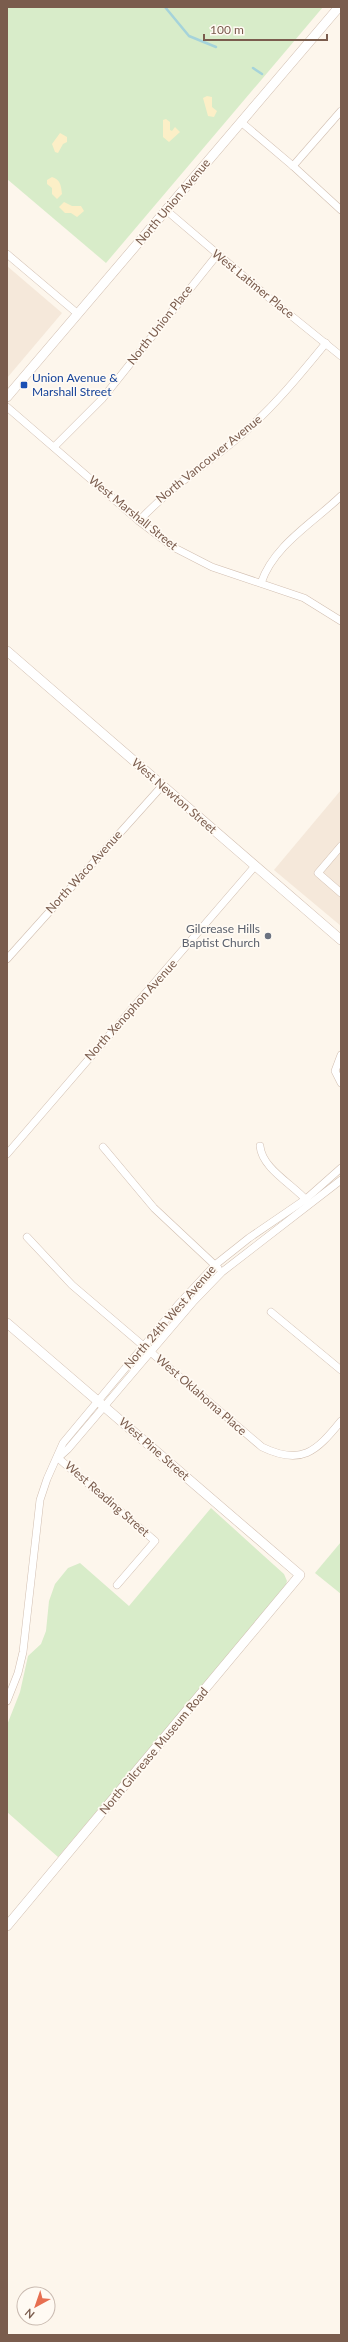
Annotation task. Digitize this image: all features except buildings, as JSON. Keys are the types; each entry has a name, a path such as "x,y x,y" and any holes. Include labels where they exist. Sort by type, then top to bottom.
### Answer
{"street":[{"name":"North Union Avenue","path":"7,397 339,7"},
{"path":"293,166 341,111"},
{"path":"241,122 293,166 341,210"},
{"name":"West Latimer Place","path":"166,210 217,255 341,356"},
{"path":"7,254 78,314"},
{"name":"North Union Place","path":"54,447 102,399 217,255"},
{"name":"North Vancouver Avenue","path":"139,521 164,495 257,422 294,382 326,343"},
{"name":"West Marshall Street","path":"7,407 139,521 173,547 202,563 315,603 341,621"},
{"path":"261,583 267,567 280,550 341,496"},
{"name":"West Newton Street","path":"7,651 341,940"},
{"name":"North Waco Avenue","path":"7,959 162,786"},
{"path":"341,846 318,873 341,893"},
{"name":"North Xenophon Avenue","path":"7,1154 255,866"},
{"path":"341,1055 336,1071 341,1083"},
{"path":"103,1146 154,1208 222,1272"},
{"path":"260,1146 260,1152 267,1163 311,1205"},
{"name":"North 24th West Avenue","path":"7,1701 18,1673 23,1652 40,1500 47,1478 58,1458 63,1443 143,1346 215,1265 249,1238 306,1199 341,1168"},
{"name":"North 24th West Avenue","path":"58,1458 68,1449 194,1302 222,1272 311,1205 341,1180"},
{"name":"West Oklahoma Place","path":"27,1237 57,1271 262,1448 276,1454 295,1457 320,1446 341,1421"},
{"path":"271,1312 341,1370"},
{"name":"West Pine Street","path":"7,1323 300,1575"},
{"name":"West Reading Street","path":"58,1458 155,1541 117,1585"},
{"name":"North Gilcrease Museum Road","path":"7,1926 300,1575"}],"shaded area":[{"path":"7,266 62,313 7,378"},
{"path":"341,790 341,926 274,870"}],"green space":[{"path":"7,7 323,7 106,263 7,179"},
{"path":"211,1508 284,1574 287,1581 284,1590 58,1857 7,1812 7,1725 20,1692 28,1656 41,1644 46,1631 49,1601 55,1584 68,1568 80,1563 129,1606"},
{"path":"341,1542 341,1594 315,1573"}],"sand":[{"path":"207,96 212,97 212,107 217,111 214,117 208,116 203,98"},
{"path":"166,119 170,122 170,130 172,131 175,127 180,132 169,142 163,137 163,120"},
{"path":"60,133 67,137 67,142 63,144 58,153 55,152 52,144"},
{"path":"52,177 59,182 61,186 62,194 57,199 52,194 52,188 47,184 47,180"},
{"path":"64,202 72,206 81,206 84,211 77,217 71,213 65,213 59,207"}],"waterway":[{"path":"165,7 189,36 216,47"},
{"path":"253,68 262,74"}],"place":[{"name":"Union Avenue & Marshall Street","path":"24,385"},
{"name":"Gilcrease Hills Baptist Church","path":"268,936"}]}
